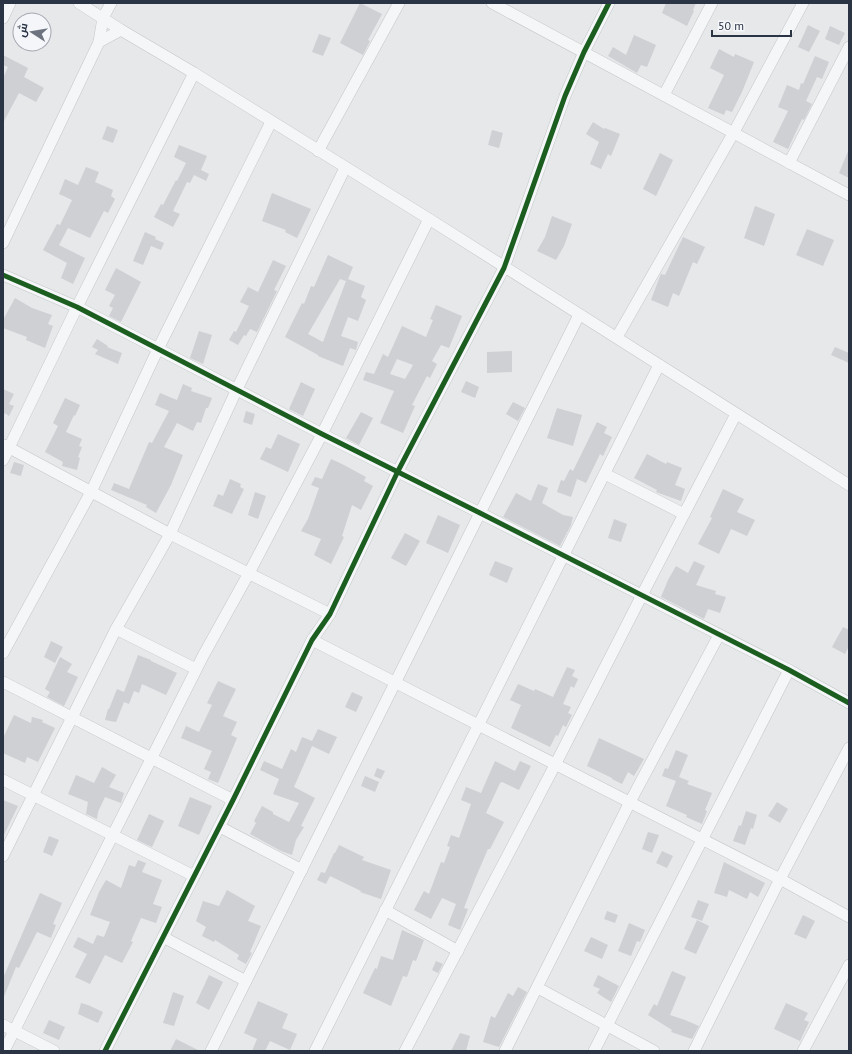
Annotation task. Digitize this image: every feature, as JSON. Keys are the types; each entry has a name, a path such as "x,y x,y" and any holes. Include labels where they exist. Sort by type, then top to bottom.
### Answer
{"street":[{"path":"3,18 10,3"},
{"path":"79,3 429,219 504,268 617,337 849,485"},
{"path":"3,243 99,42 103,18 111,3"},
{"path":"318,151 399,3"},
{"path":"492,3 734,132 849,196"},
{"path":"105,1051 220,826 312,640 330,614 398,471 504,268 565,96 584,52 609,3"},
{"path":"664,95 712,3"},
{"path":"617,337 734,132 803,3"},
{"path":"99,42 121,30"},
{"path":"790,163 849,47"},
{"path":"3,460 6,446 194,73"},
{"path":"3,653 91,492 158,350 271,122"},
{"path":"3,856 116,629 170,534 237,389 345,168"},
{"path":"4,1051 196,669 249,573 322,434 429,219"},
{"path":"3,275 77,307 322,434 642,595 849,703"},
{"path":"211,1051 579,315"},
{"path":"315,1051 477,725 564,556 659,365"},
{"path":"405,1051 556,765 736,414"},
{"path":"6,446 170,534 330,614"},
{"path":"605,474 684,514"},
{"path":"116,629 196,669"},
{"path":"505,1051 538,988 630,802 719,635"},
{"path":"312,640 780,879 849,918"},
{"path":"594,1051 703,840 788,670"},
{"path":"3,682 233,800"},
{"path":"694,1051 780,879 849,748"},
{"path":"3,780 194,876"},
{"path":"220,826 302,870"},
{"path":"385,910 458,951"},
{"path":"163,937 246,981"},
{"path":"803,1051 849,965"},
{"path":"538,988 654,1051"},
{"path":"3,1025 54,1051"}],"building":[{"path":"360,3 382,14 368,40 370,41 363,55 340,43"},
{"path":"666,3 696,3 687,26 662,13"},
{"path":"808,25 820,31 809,52 798,47"},
{"path":"830,26 845,33 839,45 825,39"},
{"path":"319,34 331,38 323,56 312,52"},
{"path":"634,35 656,45 647,67 641,65 637,73 608,56 613,47 626,55"},
{"path":"719,49 734,57 735,54 754,62 732,112 726,110 724,115 708,108 724,75 710,68"},
{"path":"3,55 28,68 24,77 44,88 36,102 19,93 3,123 3,78 8,67 3,65"},
{"path":"815,56 829,62 822,79 817,77 806,101 812,104 804,120 802,119 788,149 773,142 788,111 778,107 787,85 799,90"},
{"path":"593,122 604,129 605,128 620,134 611,156 608,154 601,169 590,164 599,142 586,134"},
{"path":"107,126 118,130 113,143 102,139"},
{"path":"492,130 503,133 499,148 488,145"},
{"path":"179,145 207,156 201,170 209,174 206,181 194,175 190,183 187,182 173,211 180,214 173,227 154,217 161,204 163,205 186,163 174,157"},
{"path":"849,149 849,178 839,173"},
{"path":"660,153 673,160 656,196 643,189"},
{"path":"86,167 99,172 95,182 113,190 111,196 115,199 108,213 104,211 90,238 68,228 59,245 85,258 73,284 61,278 67,263 43,250 57,224 60,225 72,200 59,194 65,179 78,185"},
{"path":"272,193 311,209 297,238 285,232 286,230 262,221"},
{"path":"755,206 775,214 764,246 744,238"},
{"path":"552,216 572,224 564,246 556,260 537,251 545,237"},
{"path":"807,229 834,240 823,266 796,255"},
{"path":"145,232 164,243 161,250 151,246 143,265 133,261"},
{"path":"683,237 705,247 697,264 693,262 679,296 673,293 668,307 651,300 661,274 665,275"},
{"path":"328,255 353,267 348,279 365,286 361,297 366,300 358,321 348,317 341,336 358,342 356,350 350,348 343,366 318,356 285,337 302,303 304,304 311,286 314,287","holes":["340,279 346,281 323,342 308,334"]},
{"path":"273,260 286,266 274,290 277,291 257,332 250,329 238,345 229,340 234,331 236,332 249,306 240,302 248,287 258,292"},
{"path":"116,268 141,282 121,322 109,316 113,308 109,306 115,295 105,290"},
{"path":"15,298 32,308 52,315 48,324 53,326 45,348 26,340 27,337 3,328 3,320"},
{"path":"436,305 462,316 449,348 441,345 432,361 437,364 430,378 427,376 412,405 415,406 403,433 380,423 394,391 363,380 366,372 374,374 383,354 388,357 402,326 426,337 433,320 430,319","holes":["397,359 413,365 405,379 390,374"]},
{"path":"199,331 212,335 203,364 190,358"},
{"path":"97,339 108,346 107,347 122,353 118,364 95,354 98,350 92,347"},
{"path":"835,347 849,353 849,363 831,355"},
{"path":"512,351 512,372 487,373 487,352"},
{"path":"466,381 479,387 475,398 461,392"},
{"path":"301,382 315,389 303,416 289,409"},
{"path":"183,384 192,388 191,391 212,398 208,408 206,408 201,423 197,422 193,431 177,423 164,447 183,455 171,485 156,513 146,507 147,505 111,490 114,483 129,489 149,442 152,443 169,411 155,405 160,393 177,400"},
{"path":"3,389 14,394 9,404 14,406 9,416 5,413 3,417"},
{"path":"65,398 80,405 66,432 82,439 79,446 82,447 78,457 80,458 77,470 62,466 63,462 45,452 58,426 53,423"},
{"path":"513,402 525,408 518,421 506,414"},
{"path":"557,408 582,415 573,446 547,438"},
{"path":"246,411 255,414 252,425 243,422"},
{"path":"361,412 373,418 359,445 346,438"},
{"path":"597,422 607,427 604,433 612,437 603,456 600,454 586,483 577,479 571,497 557,492 561,480 564,481 570,469 573,471"},
{"path":"278,434 300,444 288,472 260,459 266,447 271,449"},
{"path":"647,454 666,464 667,462 682,468 675,485 685,489 681,501 656,492 657,490 634,478"},
{"path":"331,459 366,477 364,481 373,486 361,510 352,505 342,536 344,537 331,564 314,555 321,539 301,531 308,519 319,488 311,485 315,477 322,479"},
{"path":"14,462 24,465 21,476 10,473"},
{"path":"230,479 241,484 240,487 244,489 232,514 213,506 218,494 223,496"},
{"path":"538,484 548,488 542,503 563,515 573,517 571,525 560,546 503,517 516,493 531,501"},
{"path":"723,489 744,499 737,512 755,520 747,536 731,529 719,554 698,544 712,518 710,517"},
{"path":"255,492 266,496 258,519 248,515"},
{"path":"438,515 460,525 448,553 426,543"},
{"path":"614,519 627,524 621,542 608,538"},
{"path":"405,533 420,541 406,566 391,558"},
{"path":"495,561 513,568 507,583 489,575"},
{"path":"694,561 705,566 696,585 716,591 715,594 726,597 720,613 708,609 704,619 661,597 676,566 688,573"},
{"path":"843,627 849,630 849,646 845,654 832,647"},
{"path":"51,641 63,647 55,663 44,657"},
{"path":"138,655 177,673 166,695 142,684 139,693 134,691 129,704 124,702 116,722 105,720 117,689 124,692"},
{"path":"60,657 72,664 67,672 78,677 64,706 47,697 50,692 45,689"},
{"path":"567,667 575,670 572,676 578,679 574,688 571,686 563,704 571,707 568,713 572,715 566,727 563,725 558,736 556,735 550,747 511,728 521,705 510,700 518,684 534,691 535,689 553,697"},
{"path":"218,681 236,689 223,716 237,722 231,735 237,738 218,783 208,779 211,772 204,769 212,751 181,738 186,726 199,732 212,705 207,703"},
{"path":"352,692 363,697 356,712 345,707"},
{"path":"14,715 31,723 32,717 43,720 42,722 55,728 38,762 27,757 25,763 3,753 3,738"},
{"path":"318,729 337,737 329,754 312,746 294,787 315,798 301,826 304,827 296,840 292,855 281,851 250,834 256,823 254,821 262,806 273,812 273,814 289,822 299,803 273,794 279,779 260,770 264,761 282,769 291,749 296,752 302,737 312,741"},
{"path":"599,738 644,759 634,776 628,772 622,784 587,766"},
{"path":"676,750 688,755 679,777 689,781 687,784 712,793 705,810 707,811 702,824 686,817 687,815 666,806 676,781 662,776 665,768 668,769"},
{"path":"495,761 515,771 520,761 531,766 519,790 502,782 500,783 486,813 504,822 490,849 488,849 475,879 464,908 468,909 460,930 448,925 456,904 442,898 431,919 414,910 424,891 429,894 441,862 444,863 450,847 447,846 451,835 459,838 471,804 461,800 466,787 481,793"},
{"path":"102,767 116,775 109,787 124,793 121,803 105,797 98,812 97,819 86,814 88,802 68,794 76,775 94,783"},
{"path":"377,768 385,771 381,779 374,776"},
{"path":"365,776 379,782 375,792 361,786"},
{"path":"190,797 212,806 199,835 178,826"},
{"path":"3,800 18,806 3,837"},
{"path":"777,802 788,809 780,823 768,816"},
{"path":"746,811 757,815 753,829 751,828 745,845 733,841 739,825 741,826"},
{"path":"149,814 164,821 152,847 137,840"},
{"path":"648,832 659,835 652,853 642,849"},
{"path":"49,836 59,840 52,856 43,852"},
{"path":"339,845 364,857 362,860 391,870 381,899 360,892 361,891 330,876 326,884 317,880 321,872 325,873"},
{"path":"662,851 673,856 667,868 656,863"},
{"path":"138,860 146,863 142,872 162,880 153,904 162,907 156,923 141,918 131,941 133,942 122,963 105,955 90,984 75,977 87,954 73,947 78,937 93,944 97,935 104,937 110,922 90,915 99,892 106,880 121,888 129,865 135,867"},
{"path":"724,862 765,883 758,897 750,892 747,899 729,890 727,897 714,893"},
{"path":"227,890 255,906 248,921 261,926 250,952 252,953 246,964 237,959 239,955 215,940 214,942 202,936 206,927 196,921 203,901 219,906"},
{"path":"40,893 62,903 53,924 56,925 51,938 37,932 19,968 16,967 3,999 3,978"},
{"path":"698,900 709,904 702,921 691,917"},
{"path":"607,911 618,915 615,923 604,919"},
{"path":"803,915 815,921 806,939 794,934"},
{"path":"697,920 709,926 696,954 684,949"},
{"path":"629,923 645,930 640,942 637,941 631,956 618,951"},
{"path":"402,930 424,940 416,961 413,960 407,977 403,976 391,1006 363,993 375,968 377,969 381,956 393,960"},
{"path":"591,937 608,945 602,959 584,951"},
{"path":"436,961 443,964 438,973 432,970"},
{"path":"672,971 686,977 670,1015 699,1026 692,1039 671,1032 672,1030 648,1015 654,1004 657,1006"},
{"path":"209,975 223,982 209,1010 196,1003"},
{"path":"598,975 619,986 611,1002 597,993 600,989 593,986"},
{"path":"518,987 527,992 499,1047 483,1042 491,1016 495,1018 508,993 513,996"},
{"path":"173,992 184,996 174,1026 163,1023"},
{"path":"258,1001 288,1014 282,1028 297,1034 290,1050 270,1041 265,1051 252,1051 257,1039 244,1033"},
{"path":"81,1003 103,1012 98,1023 78,1014"},
{"path":"786,1003 808,1013 804,1020 809,1022 800,1041 774,1029"},
{"path":"49,1020 65,1027 59,1040 43,1033"},
{"path":"460,1033 470,1036 466,1051 451,1051"},
{"path":"176,1039 200,1051 170,1051"}],"cycle path":[{"path":"105,1051 233,800 312,640 330,614 398,471 504,268 565,96 584,52 609,3"},
{"path":"3,275 77,307 322,434 789,670 849,703"}]}
